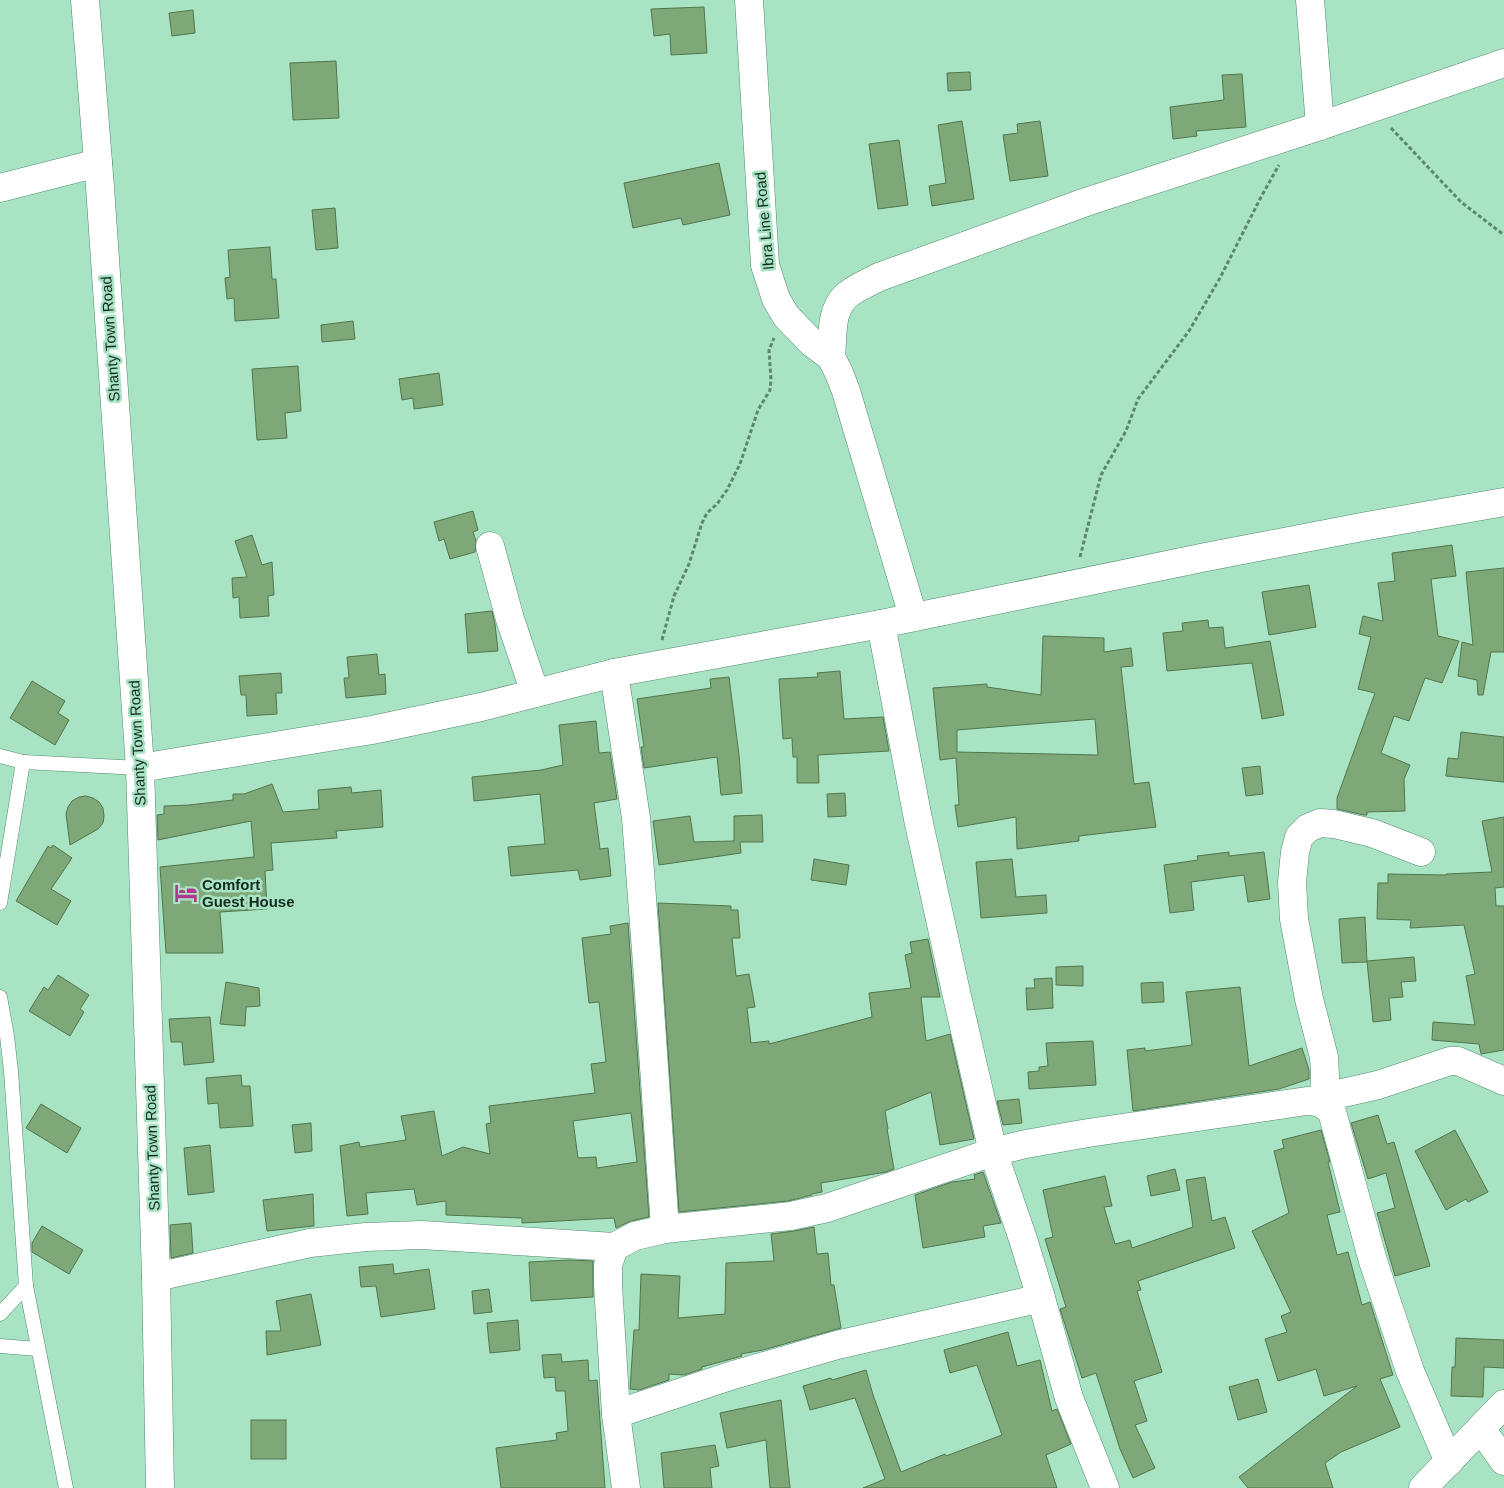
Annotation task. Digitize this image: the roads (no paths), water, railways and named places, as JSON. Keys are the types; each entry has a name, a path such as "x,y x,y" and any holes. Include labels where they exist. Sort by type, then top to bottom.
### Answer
{"street":[{"name":"Shanty Town Road","path":"85,0 140,768 156,1278 160,1488"},
{"name":"Ibra Line Road","path":"749,0 765,265 776,299 786,316 812,343 831,357 839,373 914,616"},
{"path":"1307,129 1310,0"},
{"path":"831,357 834,319 838,307 845,296 879,277 1086,202 1504,63"},
{"path":"0,188 98,163"},
{"path":"140,768 372,730 481,707 614,673 881,624 1357,528 1504,502"},
{"path":"490,546 510,619 535,693"},
{"path":"881,624 918,819 993,1152 1017,1220 1069,1398 1105,1488"},
{"path":"614,673 636,818 665,1229"},
{"path":"1421,852 1372,833 1334,824 1320,823 1308,828 1299,838 1295,852 1292,882 1294,919 1309,999 1324,1058 1324,1100 1332,1112 1373,1261 1410,1371 1449,1462"},
{"path":"156,1278 310,1243 366,1237 422,1235 614,1247 635,1236 665,1229 792,1216 813,1211 993,1152 1026,1144 1088,1133 1324,1100 1378,1085 1450,1060 1458,1061 1504,1081"},
{"path":"614,1247 608,1265 608,1285 616,1414 626,1488"},
{"path":"616,1414 730,1376 837,1345 1041,1298"},
{"path":"1423,1488 1504,1404"},
{"path":"1481,1429 1504,1461"}],"lane":[{"path":"0,756 23,762 140,768"},
{"path":"0,903 23,762"},
{"path":"0,997 11,1071 26,1286 66,1488"},
{"path":"0,1314 26,1286"},
{"path":"0,1346 38,1350"}],"place":[{"name":"Comfort Guest House","path":"186,893"}]}
